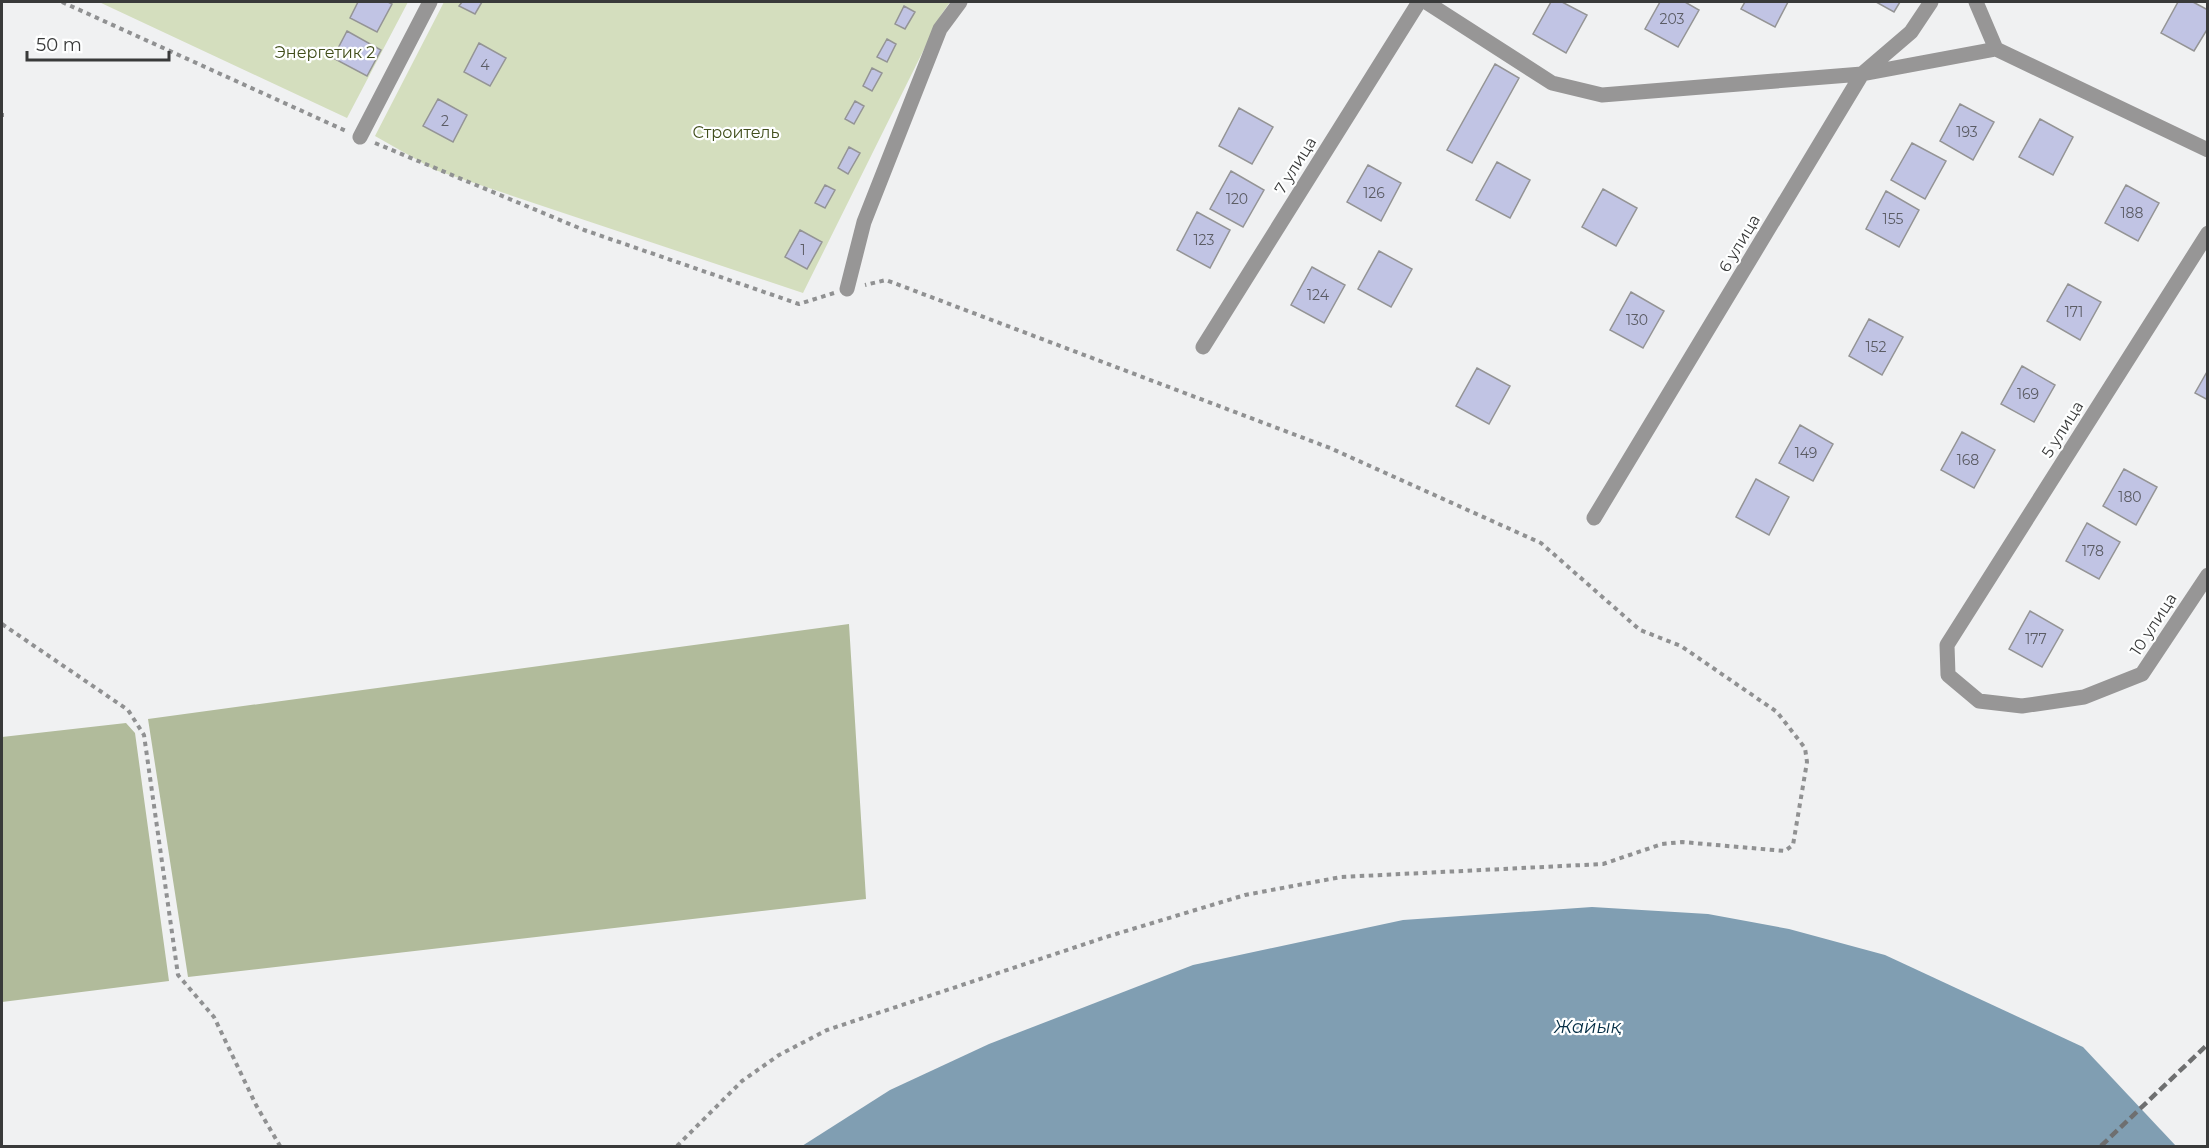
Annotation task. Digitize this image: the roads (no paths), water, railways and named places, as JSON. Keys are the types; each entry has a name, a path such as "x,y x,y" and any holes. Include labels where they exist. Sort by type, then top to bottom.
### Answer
{"street":[{"path":"360,137 430,2"},
{"path":"847,289 864,222 940,29 960,2"},
{"name":"7 улица","path":"1203,347 1419,2"},
{"path":"1426,2 1552,83 1602,95 1862,74 1996,49 2208,150"},
{"name":"6 улица","path":"1594,518 1862,74 1911,32 1932,2"},
{"path":"1976,2 1996,49"},
{"name":"5 улица","path":"1947,645 2208,233"},
{"name":"10 улица","path":"1947,645 1948,675 1979,701 2022,706 2084,697 2142,674 2208,575"}],"water":[{"name":"Жайық","path":"1592,907 1708,914 1789,929 1885,955 2083,1047 2176,1146 802,1146 890,1090 989,1044 1193,965 1403,920"}],"railway":[{"path":"2101,1146 2208,1044"}],"park label":[{"name":"Энергетик 2","path":"325,52"},
{"name":"Строитель","path":"736,132"}]}
